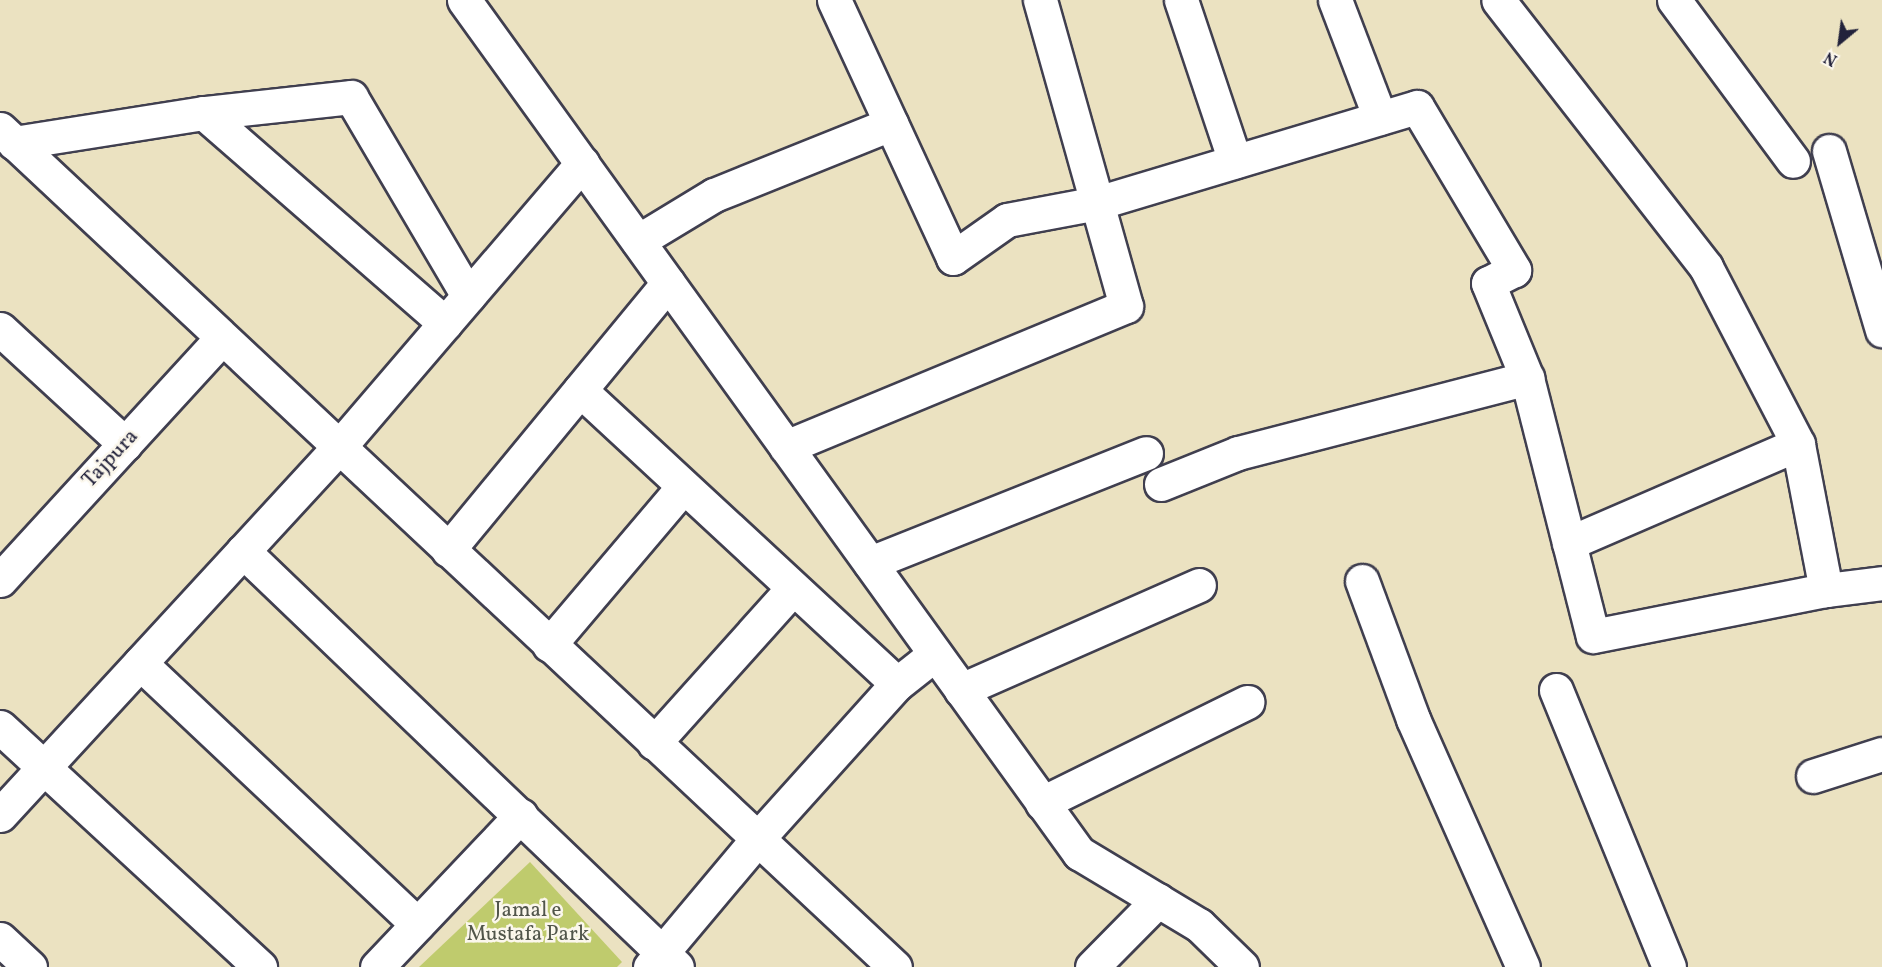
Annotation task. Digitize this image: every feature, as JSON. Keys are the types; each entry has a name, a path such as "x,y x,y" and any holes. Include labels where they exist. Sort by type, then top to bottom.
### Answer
{"street":[{"path":"464,0 1079,853 1199,925 1242,967"},
{"path":"834,0 953,258 1007,220 1097,203 1417,107 1514,270 1488,283 1527,378 1593,636 1826,590 1882,583"},
{"path":"786,447 1126,306 1040,0"},
{"path":"1181,0 1235,161"},
{"path":"1335,0 1380,118"},
{"path":"1498,0 1706,267 1798,444 1826,590"},
{"path":"1674,0 1793,161"},
{"path":"7,136 351,97 468,296"},
{"path":"204,113 445,323"},
{"path":"638,241 714,195 891,124"},
{"path":"7,136 654,743 759,837 895,967"},
{"path":"1829,151 1882,330"},
{"path":"0,815 339,447 582,163"},
{"path":"448,550 668,283"},
{"path":"0,329 125,444"},
{"name":"Tajpura","path":"6,561 125,444 222,338"},
{"path":"1161,484 1238,453 1527,378"},
{"path":"580,390 897,684"},
{"path":"1569,543 1798,444"},
{"path":"870,563 1146,453"},
{"path":"549,645 683,487"},
{"path":"243,551 521,815 664,963 759,837 897,684 935,654"},
{"path":"1362,581 1413,719 1522,967"},
{"path":"961,690 1199,585"},
{"path":"654,743 792,588"},
{"path":"140,663 417,924"},
{"path":"1556,690 1669,967"},
{"path":"1042,803 1247,702"},
{"path":"0,728 260,967"},
{"path":"1813,776 1882,754"},
{"path":"377,967 521,815"},
{"path":"1093,967 1158,900"},
{"path":"0,939 30,967"}],"green space":[{"name":"Jamal e Mustafa Park","path":"530,862 622,962 617,967 419,967"}]}
